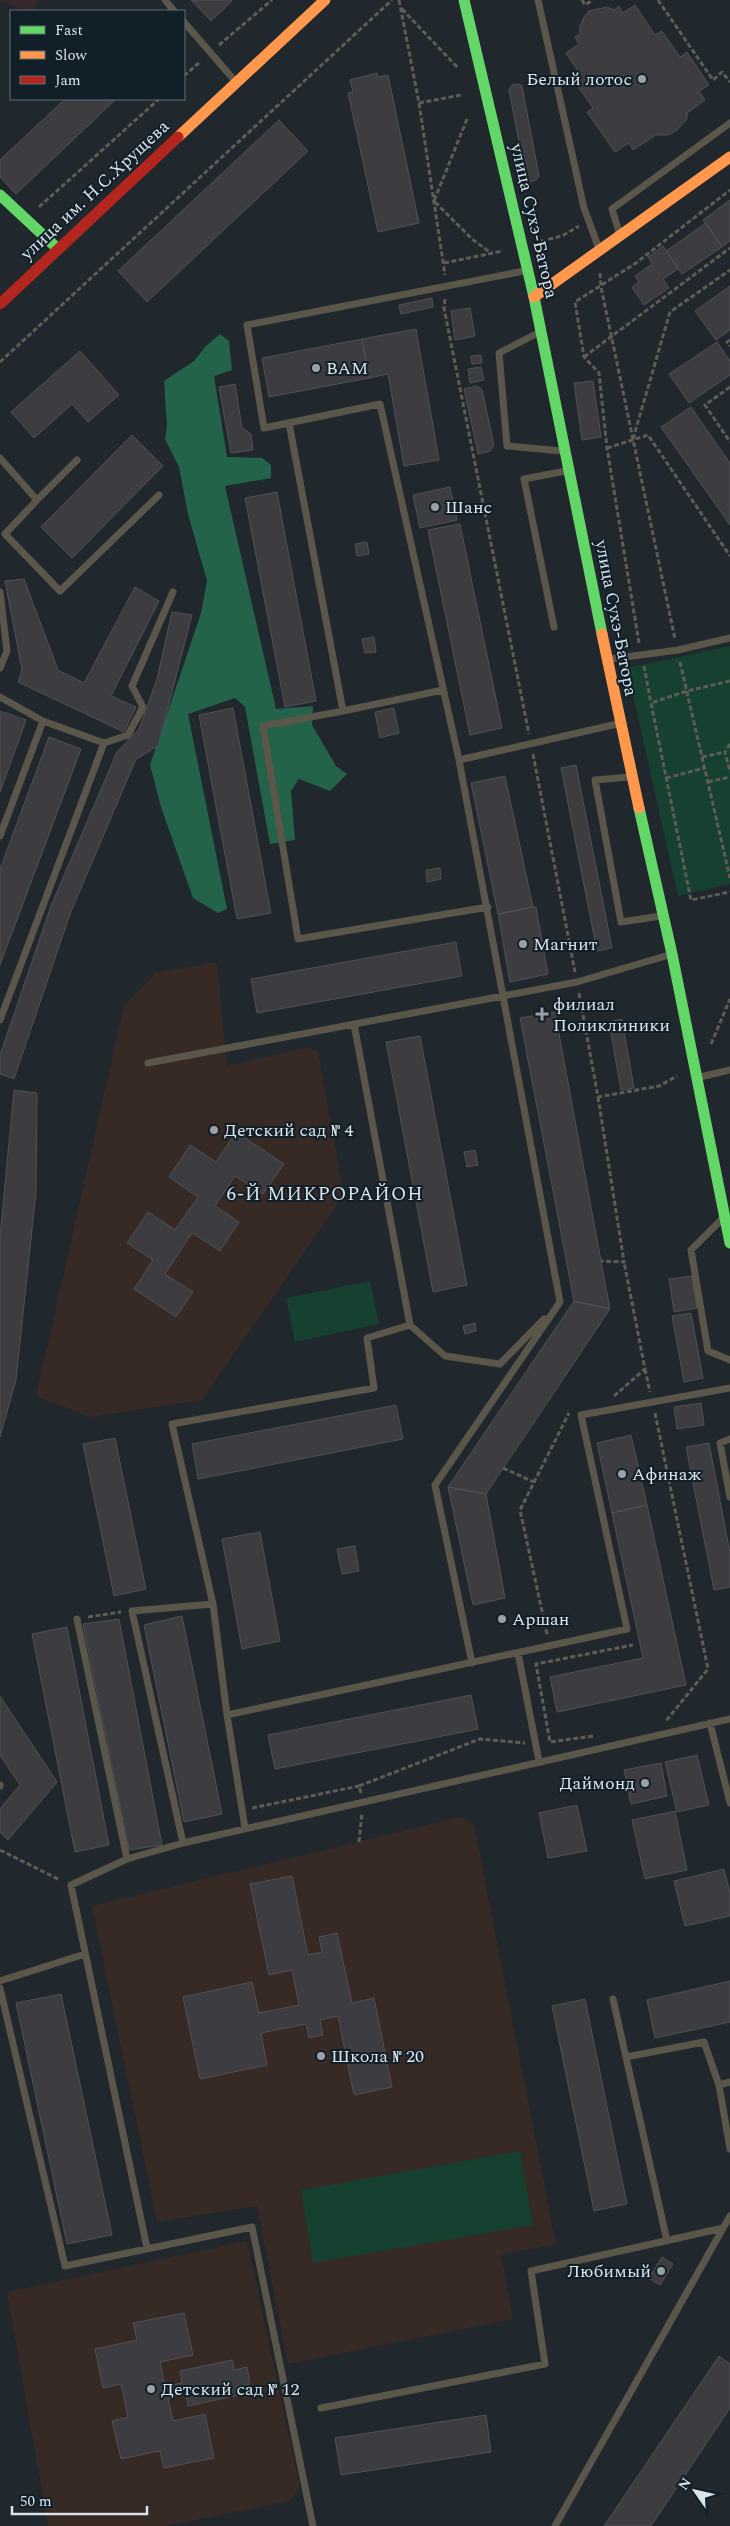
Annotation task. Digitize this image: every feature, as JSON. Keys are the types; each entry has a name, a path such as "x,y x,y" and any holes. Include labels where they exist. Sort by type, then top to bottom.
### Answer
{"main road":[{"name":"улица им. Н.С.Хрущева","path":"0,304 324,0"},
{"name":"улица Сухэ-Батора","path":"464,0 534,297 620,723 672,954 730,1243"},
{"path":"534,297 730,157"},
{"path":"0,195 58,249"}],"lane":[{"path":"165,0 173,10"},
{"path":"538,0 588,220 599,250"},
{"path":"185,23 235,82"},
{"path":"620,235 612,209 730,123"},
{"path":"472,1663 436,1485 560,1302 501,997 488,907 459,760 380,404 264,428 247,325 527,271"},
{"path":"540,332 499,353 507,446 565,452"},
{"path":"289,423 343,711"},
{"path":"0,458 38,500"},
{"path":"78,460 5,534 60,591 159,494"},
{"path":"554,628 524,479 569,471"},
{"path":"0,592 7,651 0,668"},
{"path":"0,697 43,721 104,743 128,735 143,707 132,686 173,592"},
{"path":"607,659 678,650 730,638"},
{"path":"443,690 263,726 298,939 488,907"},
{"path":"0,836 43,721"},
{"path":"459,760 620,723"},
{"path":"0,1020 104,743"},
{"path":"631,776 595,780 621,922 663,916"},
{"path":"148,1064 577,982 672,954"},
{"path":"354,1024 410,1325 446,1356 500,1364 560,1302"},
{"path":"697,1078 730,1070"},
{"path":"725,1216 690,1250 708,1351 730,1360"},
{"path":"245,1828 227,1715 213,1604 172,1424 374,1388 367,1338 410,1325"},
{"path":"227,1715 627,1630 581,1415 730,1388"},
{"path":"730,1440 720,1442 730,1497"},
{"path":"183,1843 132,1611 213,1604"},
{"path":"77,1618 127,1859"},
{"path":"518,1653 539,1761"},
{"path":"146,2248 71,1885 127,1859 183,1843 730,1719"},
{"path":"710,1723 730,1803"},
{"path":"0,1981 85,1954"},
{"path":"0,1988 66,2266 252,2227 313,2526"},
{"path":"613,1999 667,2241"},
{"path":"626,2057 704,2042 719,2085 730,2149"},
{"path":"719,2085 730,2082"},
{"path":"555,2526 730,2216"},
{"path":"321,2408 544,2364 531,2271 723,2228"}],"path":[{"path":"185,75 272,0"},
{"path":"0,362 392,0"},
{"path":"399,0 419,103 444,270"},
{"path":"582,0 585,5 593,0"},
{"path":"658,0 713,80 722,72 730,82"},
{"path":"400,7 458,68"},
{"path":"419,103 460,95"},
{"path":"26,219 158,100"},
{"path":"434,201 467,118"},
{"path":"730,190 636,263 575,302 584,357 599,373 607,448 641,654 691,900 730,892"},
{"path":"434,201 472,239 492,254"},
{"path":"444,263 492,254 562,236 588,220"},
{"path":"584,357 730,248"},
{"path":"599,250 601,286 633,440 687,691 730,878"},
{"path":"633,440 670,312 730,270"},
{"path":"730,340 727,342 730,346"},
{"path":"730,387 706,405 730,442"},
{"path":"607,448 648,435 730,556"},
{"path":"651,702 730,681"},
{"path":"702,757 725,752 730,744"},
{"path":"725,752 730,772"},
{"path":"666,778 705,768"},
{"path":"708,782 730,777"},
{"path":"569,994 579,992"},
{"path":"598,1097 624,1262 601,1261"},
{"path":"503,1468 534,1482"},
{"path":"77,1618 132,1611"},
{"path":"242,1810 359,1786 480,1739 536,1744 550,1742"},
{"path":"359,1786 364,1801 359,1842"},
{"path":"0,1850 71,1885"}],"shaded area":[{"path":"0,0 38,0 33,10 23,10"},
{"name":"Детский сад № 4","path":"217,962 227,1066 309,1047 318,1052 344,1195 202,1400 90,1417 36,1396 124,1006 155,973"},
{"name":"Школа № 20","path":"461,1817 474,1824 556,2244 501,2255 513,2319 288,2364 257,2206 157,2222 92,1906"},
{"name":"Детский сад № 12","path":"247,2241 300,2487 290,2501 166,2526 48,2526 7,2292"}],"green space":[{"path":"220,334 229,341 232,370 214,376 227,457 262,458 271,465 271,478 225,486 276,709 313,706 312,725 336,766 347,774 330,791 299,779 291,791 295,840 270,844 245,707 235,698 188,714 227,909 218,913 193,898 161,807 150,765 201,613 207,581 188,514 179,467 165,439 167,426 164,381 194,361 206,346"},
{"path":"730,646 730,884 678,896 627,668"},
{"path":"370,1281 379,1324 295,1342 286,1298"},
{"path":"520,2151 533,2225 313,2263 301,2190"}],"building":[{"path":"191,0 231,0 232,1 211,21"},
{"name":"Белый лотос","path":"635,5 655,35 662,31 680,57 687,52 709,85 699,91 705,100 687,113 687,119 677,130 668,135 656,135 633,150 629,143 615,152 587,112 593,108 575,82 582,77 566,53 579,44 575,37 580,33 580,26 589,11 607,7 614,10 619,6 623,13"},
{"path":"377,73 378,77 388,75 419,223 378,232 348,93 353,92 350,80"},
{"path":"519,84 522,86 539,176 536,180 530,182 526,179 509,90 512,85"},
{"path":"64,100 115,100 16,194 0,177 0,160"},
{"path":"279,120 308,151 147,302 118,271"},
{"path":"730,200 730,241 722,247 703,220"},
{"path":"706,223 722,247 682,274 666,251"},
{"path":"663,246 678,269 663,279 669,288 644,305 632,287 639,282 635,276 652,264 648,257"},
{"path":"730,286 730,330 716,340 695,311"},
{"path":"432,298 433,307 401,314 399,305"},
{"path":"470,308 475,336 455,340 451,311"},
{"path":"416,329 439,460 404,466 388,374 369,378 362,339"},
{"name":"ВАМ","path":"362,339 369,378 269,397 262,358"},
{"path":"717,342 730,361 730,375 689,403 669,374"},
{"path":"80,351 119,395 88,422 72,404 34,438 11,412"},
{"path":"481,355 482,363 472,364 471,356"},
{"path":"481,367 484,380 470,383 468,369"},
{"path":"593,381 601,437 582,440 574,383"},
{"path":"235,384 242,428 251,434 253,450 231,453 219,387"},
{"path":"477,386 482,390 494,445 490,451 478,454 464,389"},
{"path":"691,407 730,463 730,525 661,427"},
{"path":"132,435 163,466 72,558 41,527"},
{"name":"Шанс","path":"450,487 457,520 420,528 413,495"},
{"path":"277,492 316,701 285,707 245,498"},
{"path":"460,524 502,728 470,735 428,530"},
{"path":"367,542 369,554 357,556 355,544"},
{"path":"24,579 58,670 84,683 135,587 159,601 111,696 136,707 124,732 18,682 22,670 5,581"},
{"path":"172,612 192,615 158,746 136,759 70,914 14,1079 0,1074 0,1055 51,906 117,752 139,729 157,679"},
{"path":"374,637 376,652 365,653 362,639"},
{"path":"233,708 271,913 237,919 199,715"},
{"path":"394,708 399,733 380,738 375,712"},
{"path":"0,711 26,720 0,792"},
{"path":"49,737 81,749 0,965 0,869"},
{"path":"576,765 612,948 597,951 561,768"},
{"path":"505,776 533,907 498,914 471,783"},
{"path":"440,868 441,879 427,882 426,870"},
{"name":"Магнит","path":"536,907 548,974 510,982 498,914"},
{"path":"456,942 462,976 257,1013 251,979"},
{"path":"555,1012 610,1309 574,1301 520,1018"},
{"path":"622,1019 634,1088 621,1090 609,1022"},
{"path":"420,1036 467,1285 433,1292 386,1042"},
{"path":"14,1090 37,1093 36,1192 16,1380 0,1437 0,1237"},
{"path":"236,1132 284,1164 263,1194 235,1176 215,1206 239,1222 220,1251 192,1233 165,1274 193,1292 176,1317 134,1289 153,1260 127,1243 148,1212 175,1230 198,1197 169,1177 190,1145 216,1162"},
{"path":"475,1150 478,1165 467,1167 464,1152"},
{"path":"692,1276 697,1308 674,1312 669,1279"},
{"path":"574,1301 610,1309 486,1494 448,1487"},
{"path":"691,1313 703,1378 684,1382 672,1316"},
{"path":"475,1323 476,1331 465,1334 463,1326"},
{"path":"701,1403 704,1425 677,1429 674,1407"},
{"path":"396,1405 403,1439 198,1479 192,1444"},
{"name":"Афинаж","path":"631,1435 647,1505 612,1513 597,1443"},
{"path":"115,1438 146,1589 114,1596 83,1444"},
{"path":"709,1443 730,1553 730,1587 714,1590 686,1447"},
{"path":"448,1487 486,1494 505,1598 473,1605"},
{"path":"647,1505 686,1685 557,1712 550,1677 643,1658 612,1513"},
{"path":"260,1532 280,1641 242,1649 222,1539"},
{"path":"355,1546 359,1571 342,1574 337,1549"},
{"path":"182,1616 222,1814 184,1822 144,1625"},
{"path":"119,1619 162,1845 129,1850 83,1624"},
{"path":"67,1627 109,1845 75,1852 32,1634"},
{"path":"471,1695 478,1729 275,1769 268,1735"},
{"path":"0,1696 57,1782 8,1840 0,1832 0,1809 20,1785 0,1755"},
{"path":"697,1755 709,1805 677,1812 665,1762"},
{"name":"Даймонд","path":"661,1763 667,1796 631,1804 624,1770"},
{"path":"577,1805 587,1851 548,1858 539,1813"},
{"path":"675,1811 687,1870 645,1879 632,1820"},
{"path":"724,1869 730,1894 730,1916 685,1926 674,1881"},
{"path":"292,1876 308,1955 322,1952 319,1937 337,1933 352,2003 374,1998 392,2087 354,2095 338,2016 320,2020 323,2035 309,2038 306,2024 261,2033 267,2065 200,2079 183,1997 252,1982 259,2013 299,2005 292,1970 269,1975 250,1884"},
{"path":"730,1981 730,2022 655,2038 647,2000"},
{"path":"61,1994 112,2235 67,2244 16,2003"},
{"path":"585,1999 627,2204 594,2211 552,2006"},
{"name":"Любимый","path":"662,2257 673,2264 660,2285 649,2278"},
{"path":"184,2313 193,2355 160,2362 165,2386 182,2383 180,2371 232,2360 234,2370 247,2367 250,2384 237,2387 239,2395 188,2406 186,2395 168,2398 173,2421 205,2414 214,2458 164,2468 160,2451 121,2459 112,2421 128,2417 121,2384 103,2388 95,2349 137,2340 133,2323"},
{"path":"719,2356 730,2364 730,2408 651,2526 604,2526"},
{"path":"486,2415 491,2452 341,2475 335,2438"}],"traffic: fast":[{"path":"464,0 534,297 602,634"},
{"path":"0,195 58,249"},
{"path":"639,808 672,954 730,1243"}],"traffic: slow":[{"path":"178,137 325,0"},
{"path":"534,297 730,157"},
{"path":"602,634 639,808"}],"traffic: jam":[{"path":"0,304 178,137"}],"place":[{"name":"Белый лотос","path":"642,79"},
{"name":"ВАМ","path":"316,368"},
{"name":"Шанс","path":"435,507"},
{"name":"Магнит","path":"523,944"},
{"name":"филиал Поликлиники","path":"542,1014"},
{"name":"Детский сад № 4","path":"214,1130"},
{"name":"Афинаж","path":"622,1474"},
{"name":"Аршан","path":"502,1619"},
{"name":"Даймонд","path":"645,1783"},
{"name":"Школа № 20","path":"321,2056"},
{"name":"Любимый","path":"661,2271"},
{"name":"Детский сад № 12","path":"151,2389"}],"district":[{"name":"6-Й МИКРОРАЙОН","path":"325,1194"}]}
